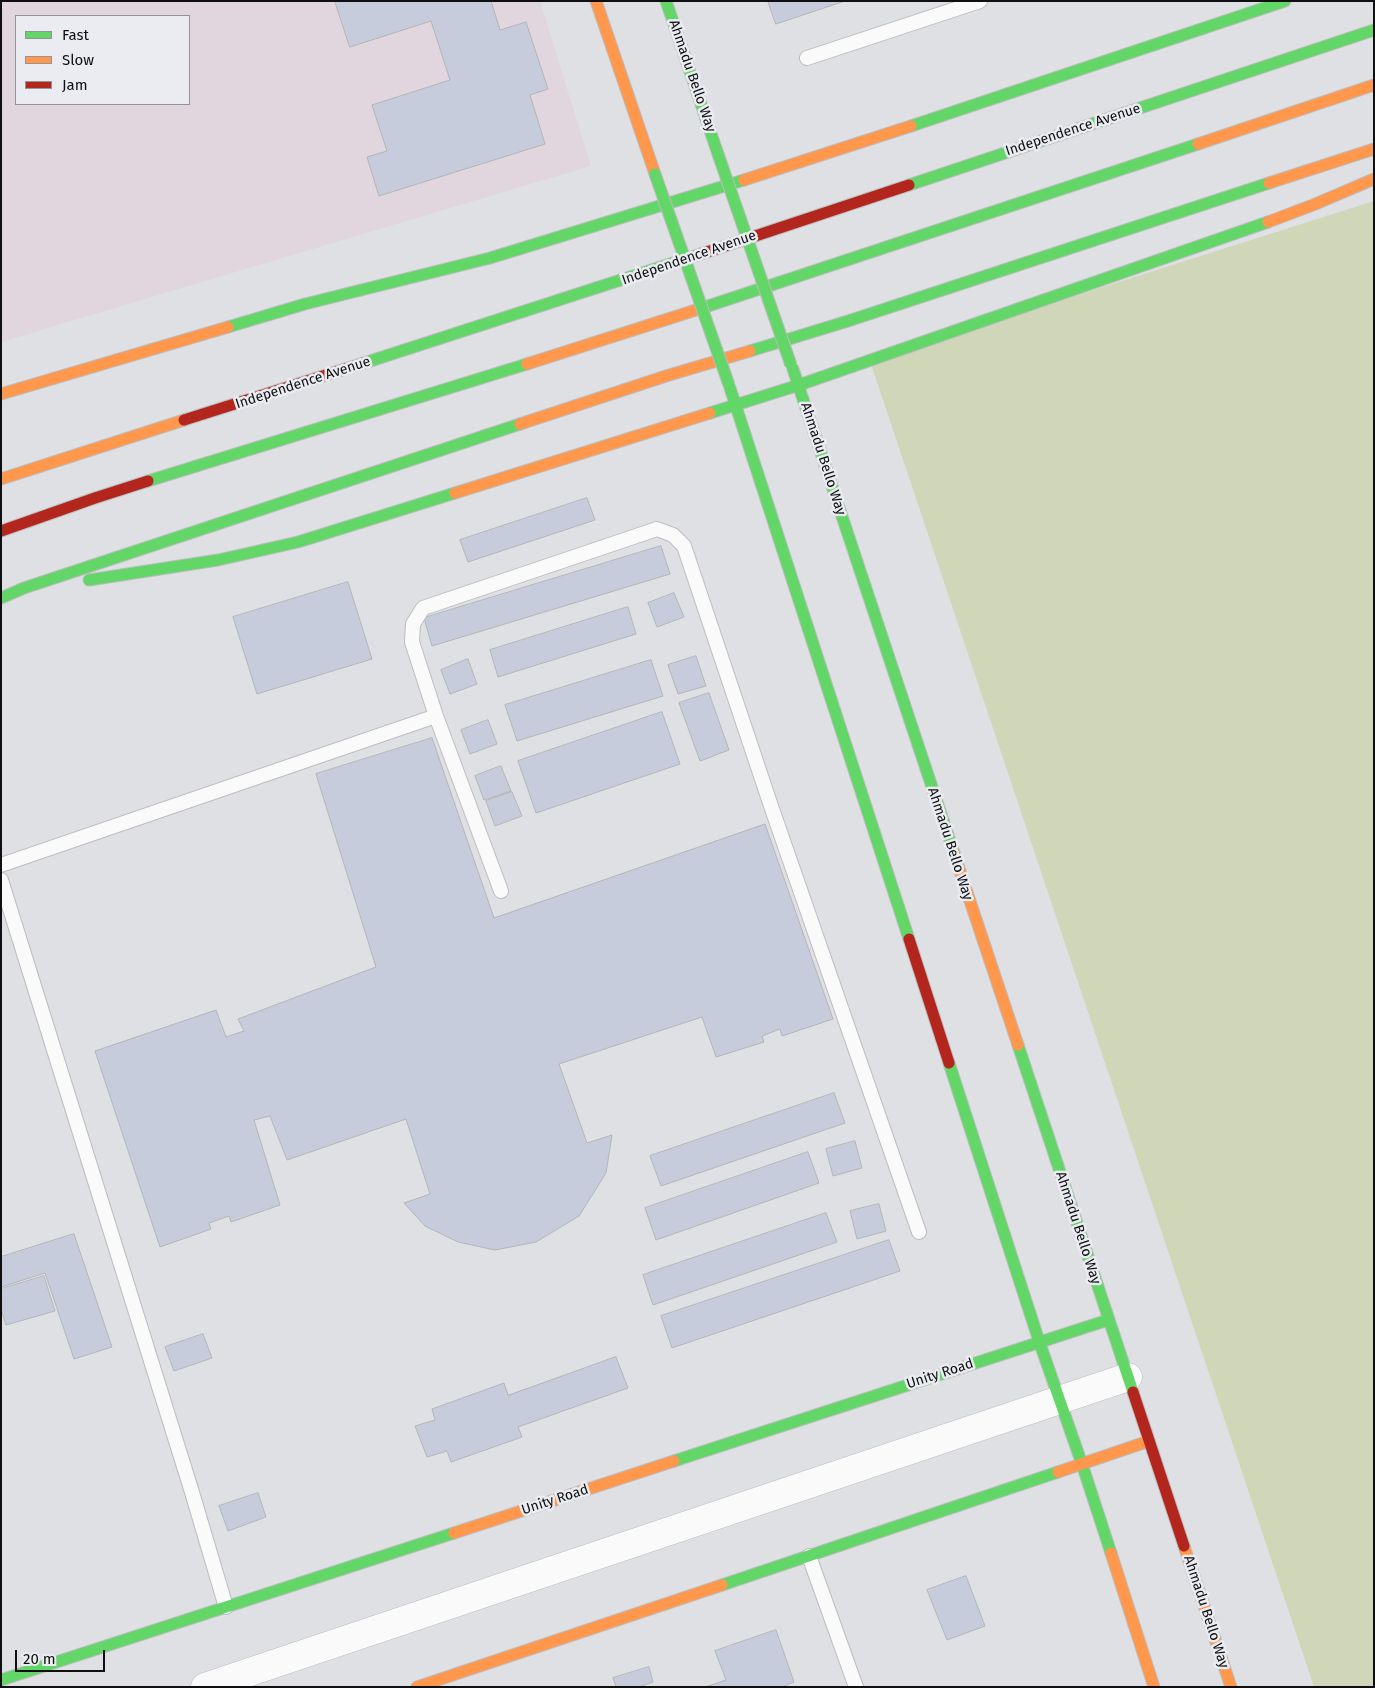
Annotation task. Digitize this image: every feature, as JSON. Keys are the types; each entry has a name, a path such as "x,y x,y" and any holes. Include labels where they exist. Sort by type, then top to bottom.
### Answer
{"main road":[{"path":"596,1 736,405 1039,1341 1082,1464 1154,1687"},
{"name":"Ahmadu Bello Way","path":"666,1 792,364 1231,1687"},
{"path":"1,394 305,304 490,258 789,167 1285,1"},
{"name":"Independence Avenue","path":"1,479 601,287 1374,30"},
{"path":"1,532 95,498 621,335 1374,85"},
{"path":"1,598 24,588 666,376 848,322 1374,149"},
{"path":"1,593 218,560 298,542 799,385 1204,245 1313,205 1374,179"},
{"name":"Unity Road","path":"1,1680 1108,1320"},
{"path":"417,1687 1149,1441"}],"street":[{"path":"205,1687 1128,1377"}],"lane":[{"path":"808,58 980,1"},
{"path":"501,891 436,716 412,642 413,624 423,608 657,529 673,535 684,546 771,806 919,1232"},
{"path":"1,865 436,716"},
{"path":"1,880 226,1607"},
{"path":"809,1556 856,1687"}],"shaded area":[{"path":"1,1 540,1 591,166 1,342"}],"green space":[{"path":"1374,201 1374,1687 1314,1687 870,361"}],"building":[{"path":"335,1 491,1 500,30 526,22 548,89 530,95 545,144 379,196 367,157 387,151 372,105 450,80 431,21 350,47"},
{"path":"768,1 845,1 776,24"},
{"path":"587,498 595,520 468,562 460,540"},
{"path":"661,546 670,574 432,646 424,618"},
{"path":"348,582 372,659 257,694 233,617"},
{"path":"674,593 684,617 657,627 648,603"},
{"path":"628,607 636,634 498,677 490,650"},
{"path":"696,656 706,686 678,694 668,665"},
{"path":"468,659 477,684 450,694 441,670"},
{"path":"651,660 663,696 517,741 505,705"},
{"path":"709,693 729,750 700,761 679,703"},
{"path":"662,712 680,764 536,813 518,761"},
{"path":"488,720 497,744 470,754 461,730"},
{"path":"432,738 494,918 765,824 833,1019 782,1036 780,1029 762,1036 764,1042 716,1057 702,1017 559,1064 587,1143 612,1135 606,1173 579,1216 536,1242 495,1250 458,1242 425,1226 404,1203 430,1194 406,1119 287,1160 270,1116 254,1120 280,1205 231,1222 229,1216 209,1223 211,1229 160,1247 95,1051 216,1010 226,1037 244,1031 238,1019 376,967 316,774"},
{"path":"501,766 511,791 484,800 475,776"},
{"path":"512,792 522,816 495,826 486,801"},
{"path":"834,1093 845,1123 661,1186 650,1156"},
{"path":"855,1141 862,1168 833,1176 826,1149"},
{"path":"808,1152 819,1183 656,1240 645,1208"},
{"path":"879,1204 886,1231 857,1239 850,1211"},
{"path":"826,1213 837,1242 653,1305 643,1275"},
{"path":"74,1234 112,1347 74,1359 45,1273 1,1287 1,1257"},
{"path":"889,1240 900,1271 672,1348 661,1316"},
{"path":"44,1276 55,1311 6,1325 1,1309 1,1289"},
{"path":"203,1334 212,1358 174,1371 165,1347"},
{"path":"616,1357 628,1388 518,1427 522,1437 451,1462 447,1451 427,1457 415,1426 435,1420 432,1409 504,1383 508,1395"},
{"path":"258,1493 266,1517 228,1531 219,1506"},
{"path":"966,1576 985,1626 947,1640 927,1590"},
{"path":"776,1630 794,1682 782,1687 705,1687 726,1680 715,1651"},
{"path":"649,1667 653,1682 639,1687 616,1687 613,1678"}],"traffic: fast":[{"path":"666,1 718,154"},
{"path":"911,126 1285,1"},
{"path":"909,185 1374,30"},
{"path":"699,309 1198,144"},
{"path":"718,154 791,365"},
{"path":"655,174 729,385"},
{"path":"228,327 305,304 490,258 744,180"},
{"path":"750,351 848,321 1269,183"},
{"path":"710,413 799,385 1268,222"},
{"path":"364,363 701,254"},
{"path":"148,481 527,364"},
{"path":"793,369 954,853"},
{"path":"730,388 909,939"},
{"path":"1,598 24,588 520,424"},
{"path":"89,580 218,560 298,542 455,493"},
{"path":"1018,1045 1133,1392"},
{"path":"949,1063 1039,1341 1111,1553"},
{"path":"674,1461 1108,1320"},
{"path":"722,1585 1058,1472"},
{"path":"1,1680 454,1533"}],"traffic: slow":[{"path":"596,1 655,174"},
{"path":"1198,144 1374,85"},
{"path":"744,180 911,126"},
{"path":"1269,183 1374,149"},
{"path":"1268,222 1374,179"},
{"path":"527,364 699,309"},
{"path":"1,394 228,327"},
{"path":"520,424 666,376 750,351"},
{"path":"455,493 710,413"},
{"path":"1,479 184,420"},
{"path":"954,853 1018,1045"},
{"path":"1058,1472 1149,1441"},
{"path":"454,1533 674,1461"},
{"path":"1184,1546 1231,1687"},
{"path":"1111,1553 1154,1687"},
{"path":"417,1687 722,1585"}],"traffic: jam":[{"path":"701,254 909,185"},
{"path":"184,420 364,363"},
{"path":"1,531 148,481"},
{"path":"909,939 949,1063"},
{"path":"1133,1392 1184,1546"}]}
